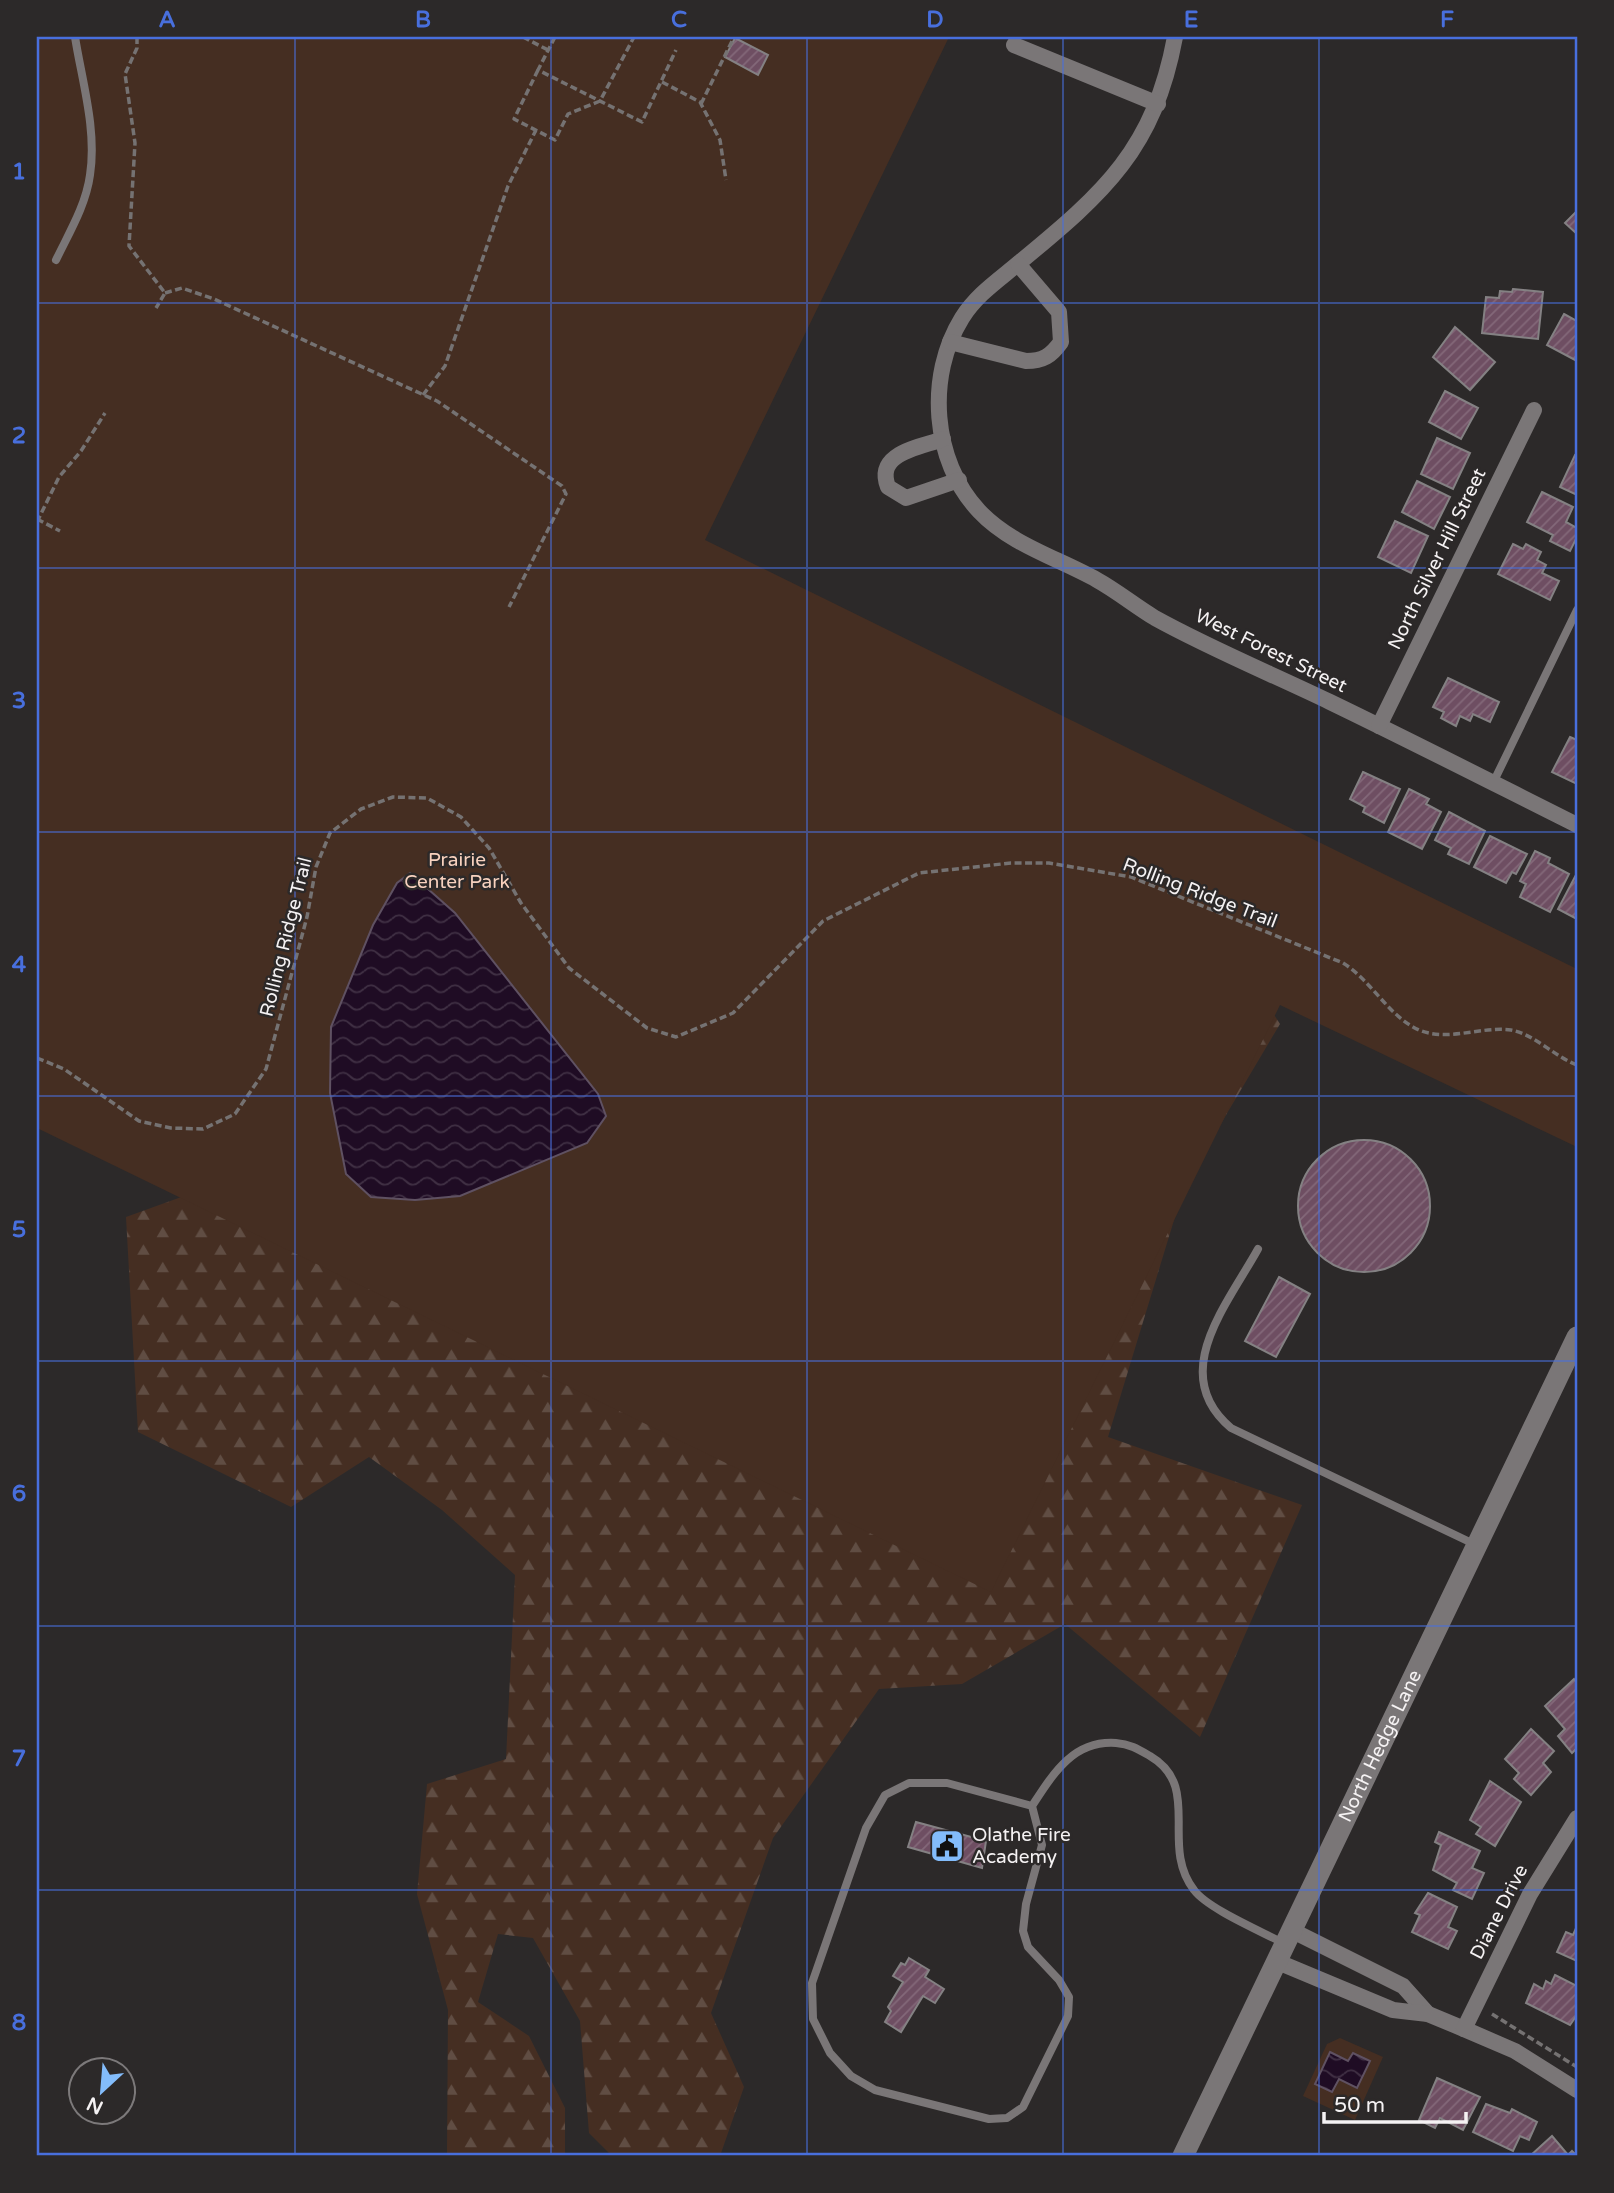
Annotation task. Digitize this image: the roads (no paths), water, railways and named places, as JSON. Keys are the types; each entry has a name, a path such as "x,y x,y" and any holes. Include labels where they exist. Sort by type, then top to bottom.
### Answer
{"street":[{"name":"West Forest Street","path":"1175,37 1168,75 1158,104 1128,160 1107,185 978,298 962,318 950,342 940,382 938,415 943,439 961,485 978,509 999,529 1022,543 1099,581 1178,629 1577,825"},
{"path":"1014,45 1158,104"},
{"path":"950,342 1026,361 1039,361 1052,355 1061,342 1059,312 1018,264"},
{"name":"North Silver Hill Street","path":"1379,726 1534,410"},
{"path":"943,439 893,457 886,466 884,478 888,487 906,498 961,485"},
{"name":"North Hedge Lane","path":"1183,2156 1577,1337"},
{"name":"Diane Drive","path":"1464,2029 1530,1894 1577,1818"},
{"path":"1286,1946 1404,1986 1428,2014"},
{"path":"1286,1946 1393,2010 1428,2014 1515,2051 1577,2090"}],"lane":[{"path":"56,260 80,210 90,175 91,133 75,37"},
{"path":"1493,783 1577,610"},
{"path":"1258,1249 1215,1327 1201,1360 1202,1386 1212,1412 1231,1427 1477,1545"},
{"path":"1032,1806 947,1783 909,1783 885,1795 866,1828 812,1983 813,2019 830,2053 851,2076 875,2090 989,2119 1007,2118 1023,2107 1068,2015 1069,1997 1059,1980 1028,1947 1023,1930 1026,1904 1042,1845 1032,1806 1053,1774 1072,1754 1099,1742 1130,1744 1158,1760 1176,1784 1181,1811 1177,1838 1180,1867 1195,1892 1286,1946"}],"water":[{"path":"410,873 455,913 598,1094 606,1116 587,1143 460,1196 415,1200 371,1197 346,1174 330,1093 331,1027 373,925 397,883"},
{"path":"1330,2052 1348,2061 1353,2053 1370,2061 1357,2088 1339,2079 1332,2092 1315,2084"}],"place":[{"name":"Olathe Fire Academy","path":"947,1846"}],"park label":[{"name":"Prairie Center Park","path":"457,871"}]}
